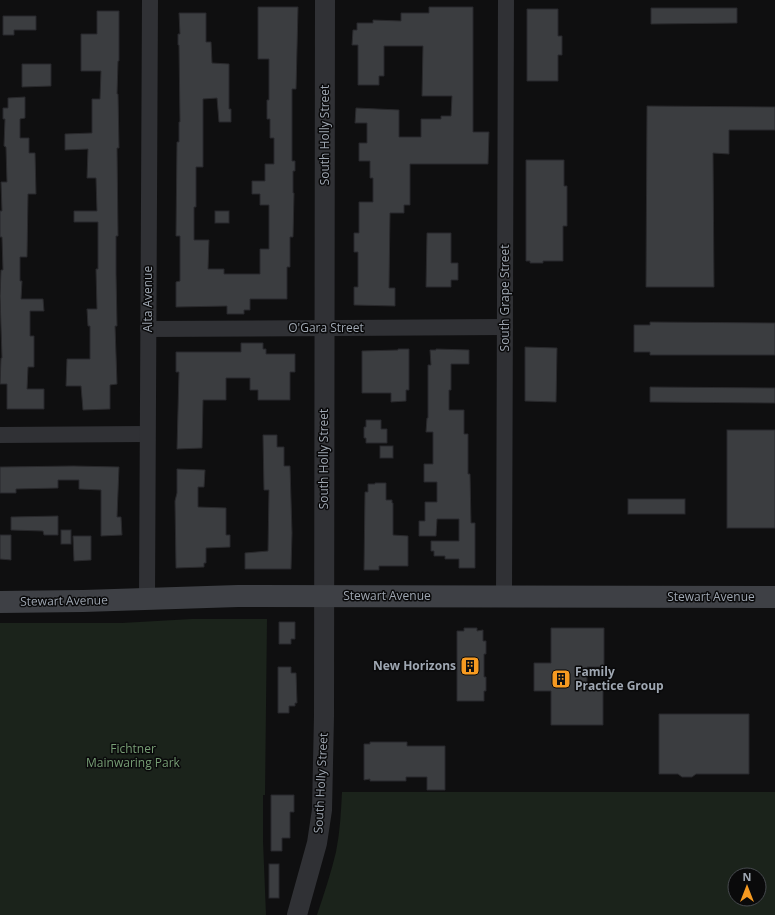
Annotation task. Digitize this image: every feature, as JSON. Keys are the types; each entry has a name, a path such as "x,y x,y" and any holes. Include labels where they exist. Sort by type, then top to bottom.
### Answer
{"main road":[{"name":"Stewart Avenue","path":"0,602 231,596 775,597"}],"street":[{"name":"Alta Avenue","path":"146,599 150,0"},
{"name":"South Holly Street","path":"297,915 315,850 322,810 324,716 325,0"},
{"name":"South Grape Street","path":"504,596 506,0"},
{"name":"O'Gara Street","path":"148,329 505,327"},
{"path":"0,435 147,434"}],"green space":[{"name":"Fichtner Mainwaring Park","path":"192,619 267,619 265,795 263,795 266,915 0,915 0,623 122,623"},
{"path":"342,792 775,792 775,915 317,915 330,876 336,852"}],"building":[{"path":"258,7 298,7 296,89 292,89 292,161 295,161 295,171 293,171 293,237 290,237 290,267 287,267 287,299 250,299 250,310 244,310 244,314 227,314 227,306 176,307 176,282 180,281 180,236 176,236 177,142 179,142 180,122 178,45 178,34 180,34 179,13 206,13 206,42 211,42 212,63 229,64 229,109 231,109 231,122 219,122 217,98 203,99 203,167 196,167 194,240 209,240 208,269 224,269 224,274 260,274 260,249 269,249 269,205 260,205 260,194 252,194 252,181 265,181 265,164 274,164 274,138 270,138 270,119 267,119 267,100 269,100 269,59 258,59"},
{"path":"429,7 473,7 473,132 489,132 488,164 410,164 410,205 404,205 404,213 390,213 389,288 395,288 395,306 354,305 354,287 358,287 358,252 354,252 354,233 359,233 359,202 373,202 373,178 370,178 370,161 359,161 359,143 367,143 367,123 355,123 356,108 399,110 399,137 421,137 421,119 441,119 441,116 451,116 452,96 422,96 423,46 384,46 384,76 379,76 379,85 358,85 358,45 352,45 353,30 357,30 357,23 373,23 373,20 401,21 401,13 429,13"},
{"path":"651,8 737,8 737,23 651,24"},
{"path":"527,9 558,9 558,36 562,36 562,55 558,55 558,81 527,81"},
{"path":"97,11 119,11 119,61 117,94 119,148 117,148 118,236 116,236 117,326 115,326 117,384 110,385 110,409 83,410 81,386 66,386 67,359 90,359 90,326 88,326 87,309 97,309 96,269 98,269 98,222 74,222 74,211 97,211 96,178 87,178 88,149 65,150 65,134 92,133 92,99 100,99 101,71 81,71 81,34 97,34"},
{"path":"3,16 36,16 36,30 14,30 14,35 3,35"},
{"path":"22,64 51,64 51,86 22,87"},
{"path":"25,97 25,118 20,119 20,138 29,138 29,153 35,153 36,194 28,194 27,257 20,257 20,281 22,281 21,299 43,299 44,311 30,311 30,336 34,336 34,367 28,367 27,389 44,389 44,409 7,409 7,384 0,384 2,358 0,296 1,270 3,270 2,237 0,237 0,211 2,211 1,182 7,182 6,147 4,146 5,119 3,119 3,108 8,108 8,98"},
{"path":"647,106 775,107 775,130 729,130 729,154 713,153 714,287 646,287"},
{"path":"526,160 564,160 564,186 567,186 567,226 563,226 563,261 543,261 543,263 530,263 530,261 526,261"},
{"path":"215,211 229,211 229,223 215,223"},
{"path":"427,233 451,233 451,263 458,263 458,280 451,280 451,287 426,287"},
{"path":"650,322 775,323 775,355 650,355 650,352 634,352 634,325 650,325"},
{"path":"241,343 263,343 263,349 266,349 266,354 295,354 295,372 290,372 290,400 258,400 258,390 250,390 250,378 226,378 226,400 203,400 202,448 177,449 179,372 176,372 176,352 241,352"},
{"path":"525,347 557,348 556,402 525,401"},
{"path":"409,349 409,390 406,390 406,401 391,402 391,393 362,393 362,351"},
{"path":"430,350 469,350 469,364 451,364 449,410 464,410 464,434 468,434 468,474 470,474 471,523 475,523 475,568 459,568 459,559 445,559 445,556 434,556 434,551 431,551 431,541 459,541 459,519 437,519 436,536 419,536 419,521 425,521 425,502 437,502 437,482 424,482 424,464 433,464 433,432 426,432 428,418 428,365 431,365"},
{"path":"650,387 775,388 775,403 650,402"},
{"path":"366,420 381,420 381,429 387,429 387,443 366,443 366,438 364,438 364,427 366,427"},
{"path":"727,430 775,430 775,528 727,528"},
{"path":"263,435 277,435 277,447 284,447 284,466 290,466 292,533 291,569 245,569 245,553 268,551 269,490 264,490"},
{"path":"380,446 393,446 393,458 380,458"},
{"path":"0,467 119,467 117,517 121,517 122,535 101,536 101,490 79,489 79,480 58,480 58,488 16,489 16,493 0,493"},
{"path":"177,469 205,470 204,487 198,487 198,507 226,508 226,535 230,535 230,547 206,548 206,563 204,563 204,567 176,568 175,501 177,493"},
{"path":"386,483 386,500 392,500 393,535 408,536 408,566 379,566 379,570 364,570 365,492 368,492 368,484"},
{"path":"628,499 685,499 685,514 628,514"},
{"path":"58,516 58,535 44,535 43,531 11,530 11,517"},
{"path":"61,530 71,530 71,544 61,544"},
{"path":"0,535 11,535 11,560 0,559"},
{"path":"73,536 91,536 91,560 74,561"},
{"path":"279,622 295,622 295,639 291,639 291,644 279,644"},
{"name":"New Horizons","path":"464,628 477,628 477,631 483,630 483,641 486,641 486,654 484,654 484,677 486,677 486,691 484,691 484,701 457,701 457,631 464,631"},
{"name":"Family Practice Group","path":"551,628 604,628 604,667 587,667 587,686 603,686 603,725 551,725 551,691 534,691 534,663 551,663"},
{"path":"278,667 291,667 291,673 296,673 297,703 295,703 295,706 289,706 289,713 278,713"},
{"path":"659,714 749,714 749,774 696,774 692,777 682,777 678,774 659,774"},
{"path":"370,742 407,742 407,746 445,746 445,790 427,790 427,777 406,777 406,781 364,780 364,744 370,744"},
{"path":"271,795 294,795 294,812 290,812 290,838 282,838 282,851 271,851"},
{"path":"269,864 279,864 279,898 269,898"}],"place":[{"name":"New Horizons","path":"470,666"},
{"name":"Family Practice Group","path":"561,679"}]}
